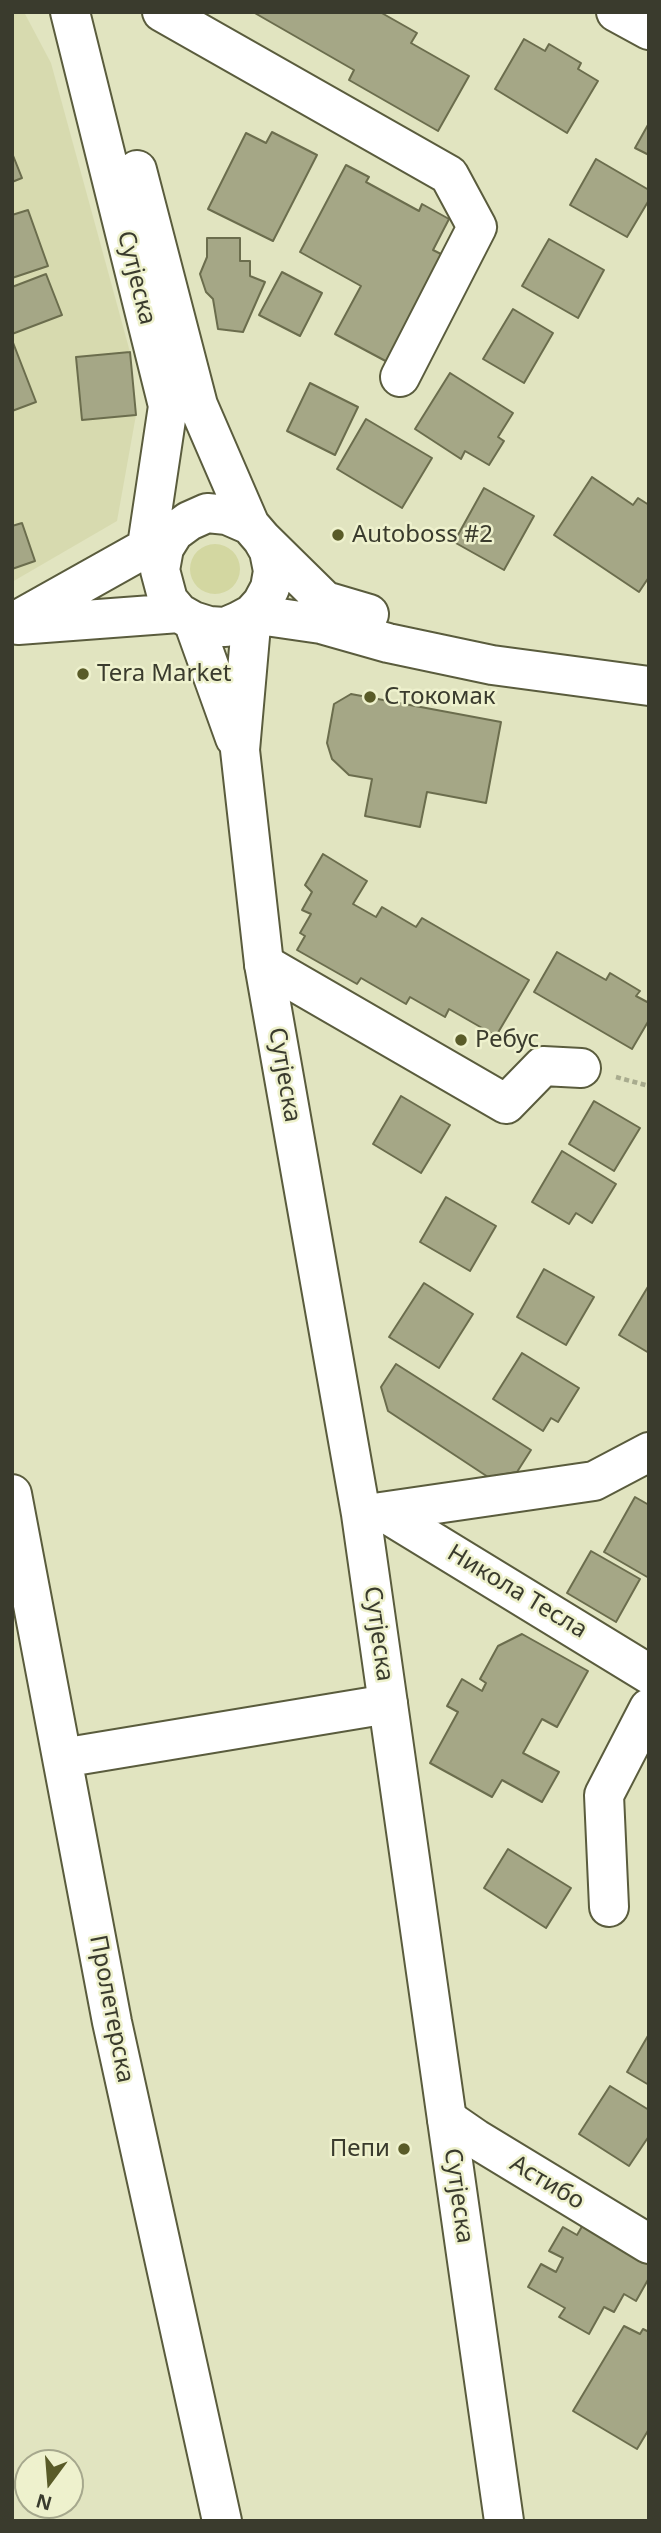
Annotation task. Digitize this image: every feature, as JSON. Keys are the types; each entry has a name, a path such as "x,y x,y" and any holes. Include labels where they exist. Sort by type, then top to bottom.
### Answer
{"street":[{"name":"Сутјеска","path":"70,12 168,406 161,539"},
{"name":"Сутјеска","path":"95,12 198,405 256,532"},
{"path":"162,12 449,175 477,227 400,377"},
{"path":"616,12 649,30"},
{"path":"12,624 207,513 227,515 256,532 324,601 395,621 495,643 649,664"},
{"path":"161,539 164,548 160,570 168,600 186,617 209,626 225,627 252,614 270,588 273,571 270,551 256,532"},
{"path":"252,614 321,624 388,643 492,665 649,686"},
{"path":"240,750 252,614"},
{"path":"12,624 186,617"},
{"path":"186,617 240,750"},
{"name":"Сутјеска","path":"240,750 264,964 372,1513 388,1704 504,2521"},
{"path":"264,964 506,1104 543,1066 581,1068"},
{"path":"372,1513 594,1481 649,1452"},
{"name":"Пролетерска","path":"12,1494 112,2022 222,2521"},
{"name":"Никола Тесла","path":"372,1513 649,1674"},
{"path":"62,1758 388,1704"},
{"path":"609,1907 604,1795 649,1708"},
{"name":"Астибо","path":"447,2119 649,2244"}],"shaded area":[{"path":"12,12 24,12 51,63 130,352 136,415 117,521 12,582"},
{"path":"215,544 232,552 240,569 232,586 215,594 198,586 190,569 198,552"}],"building":[{"path":"253,12 380,12 417,33 411,43 469,76 438,131 349,80 354,70"},
{"path":"524,39 545,51 549,44 581,63 578,69 598,81 567,133 495,89"},
{"path":"649,123 649,155 635,148"},
{"path":"272,132 317,155 273,241 208,209 246,133 266,143"},
{"path":"12,153 22,178 12,182"},
{"path":"596,159 649,190 649,200 627,237 570,205"},
{"path":"346,165 369,177 366,182 419,211 422,204 449,219 433,250 443,255 393,365 335,334 361,286 300,252"},
{"path":"28,210 48,266 12,278 12,215"},
{"path":"207,238 240,238 240,261 250,261 250,276 265,282 243,332 218,329 213,299 206,292 200,274 207,257"},
{"path":"549,239 604,270 578,318 522,286"},
{"path":"282,272 322,293 300,336 259,315"},
{"path":"46,274 62,315 12,334 12,287"},
{"path":"513,309 553,333 524,383 483,359"},
{"path":"12,340 36,402 12,411"},
{"path":"130,352 136,415 82,420 76,357"},
{"path":"450,373 513,413 498,437 504,441 489,465 465,451 461,459 415,429"},
{"path":"310,383 358,407 335,455 287,431"},
{"path":"366,419 432,458 402,508 337,469"},
{"path":"592,477 633,505 638,498 649,505 649,577 639,592 554,535"},
{"path":"484,488 534,516 504,570 454,542"},
{"path":"22,523 35,561 12,569 12,526"},
{"path":"351,694 501,722 486,803 427,792 420,827 365,816 372,779 349,775 332,759 327,743 334,704"},
{"path":"323,854 367,881 353,904 376,917 382,907 416,927 422,918 529,980 496,1036 449,1009 445,1017 410,997 406,1004 361,978 357,984 297,950 305,936 300,933 311,914 302,910 312,892 305,885"},
{"path":"557,952 606,980 610,973 640,991 636,996 649,1003 649,1020 632,1049 534,992"},
{"path":"401,1096 450,1125 421,1173 373,1144"},
{"path":"594,1101 640,1128 614,1171 569,1144"},
{"path":"562,1151 616,1184 592,1223 576,1213 569,1224 532,1202"},
{"path":"446,1197 496,1226 470,1271 420,1242"},
{"path":"544,1269 594,1297 566,1345 517,1317"},
{"path":"424,1283 473,1314 439,1368 389,1337"},
{"path":"649,1285 649,1353 619,1335"},
{"path":"522,1353 579,1388 558,1422 551,1418 543,1431 493,1399"},
{"path":"396,1364 531,1450 517,1472 488,1477 388,1411 381,1387"},
{"path":"635,1497 649,1505 649,1578 604,1552"},
{"path":"591,1551 640,1579 616,1622 567,1593"},
{"path":"522,1634 588,1671 557,1727 542,1719 523,1753 559,1772 542,1802 502,1780 492,1797 430,1763 458,1712 447,1706 462,1679 482,1691 486,1683 480,1679 498,1646"},
{"path":"508,1849 571,1888 546,1928 484,1888"},
{"path":"649,2034 649,2085 627,2072"},
{"path":"610,2086 649,2110 649,2136 629,2166 579,2134"},
{"path":"584,2223 649,2258 649,2278 636,2301 624,2294 614,2312 604,2307 589,2334 559,2317 565,2308 528,2287 541,2264 556,2272 563,2258 549,2251 563,2227 577,2235"},
{"path":"624,2326 640,2334 643,2329 649,2332 649,2429 637,2449 573,2411"}],"place":[{"name":"Autoboss #2","path":"338,535"},
{"name":"Tera Market","path":"83,674"},
{"name":"Стокомак","path":"370,697"},
{"name":"Ребус","path":"461,1040"},
{"name":"Пепи","path":"404,2149"}]}
